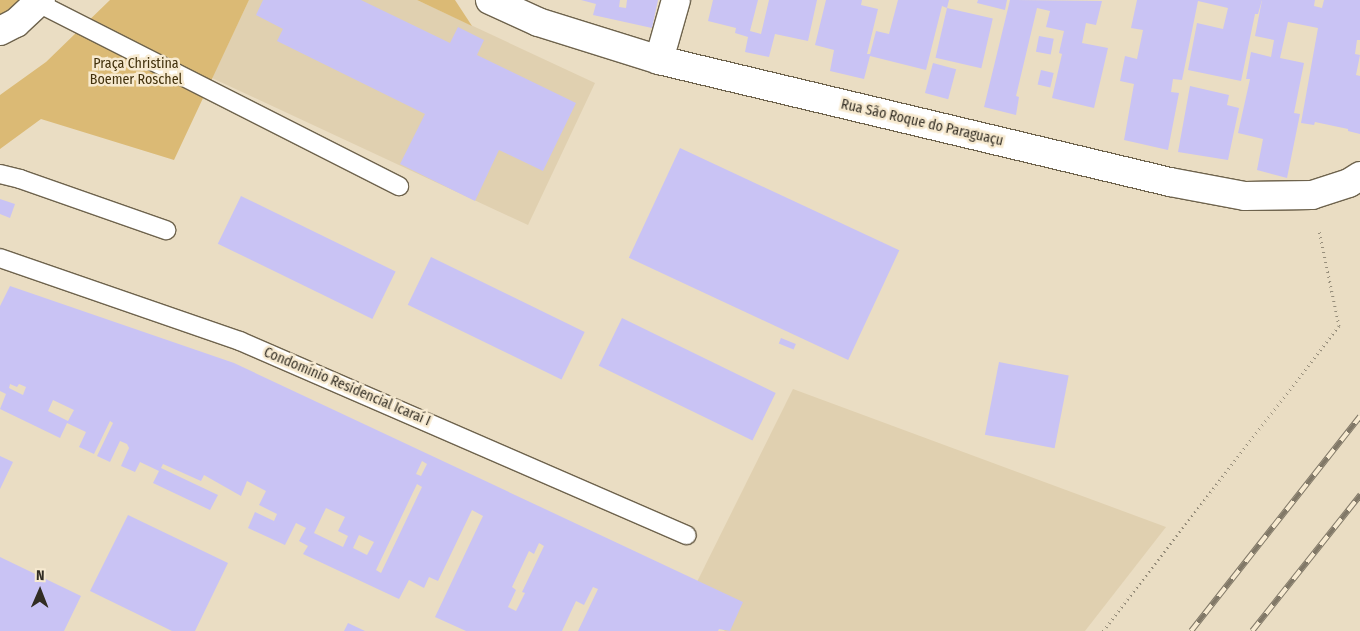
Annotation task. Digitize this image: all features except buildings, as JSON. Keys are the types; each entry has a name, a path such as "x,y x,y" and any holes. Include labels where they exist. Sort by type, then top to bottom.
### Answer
{"street":[{"name":"Rua São Roque do Paraguaçu","path":"490,0 538,22 659,60 1170,182 1245,196 1312,195 1349,183 1360,176"},
{"path":"659,60 676,0"},
{"path":"0,31 16,22 40,2"}],"lane":[{"path":"40,2 399,186"},
{"path":"0,174 20,178 166,230"},
{"name":"Condomínio Residencial Icaraí I","path":"0,258 240,341 687,534"}],"path":[{"path":"1104,631 1339,326 1312,195"}],"shaded area":[{"path":"249,0 417,0 595,83 528,225 212,78"},
{"path":"793,389 1166,527 1085,631 725,631 686,604"}],"green space":[{"path":"0,0 35,0 0,32"},
{"name":"Praça Christina Boemer Roschel","path":"110,0 249,0 174,160 41,119 0,149 0,95 46,62"},
{"path":"417,0 455,0 472,26"}],"railway":[{"path":"1191,631 1360,416"},
{"path":"1252,631 1360,495"}]}
